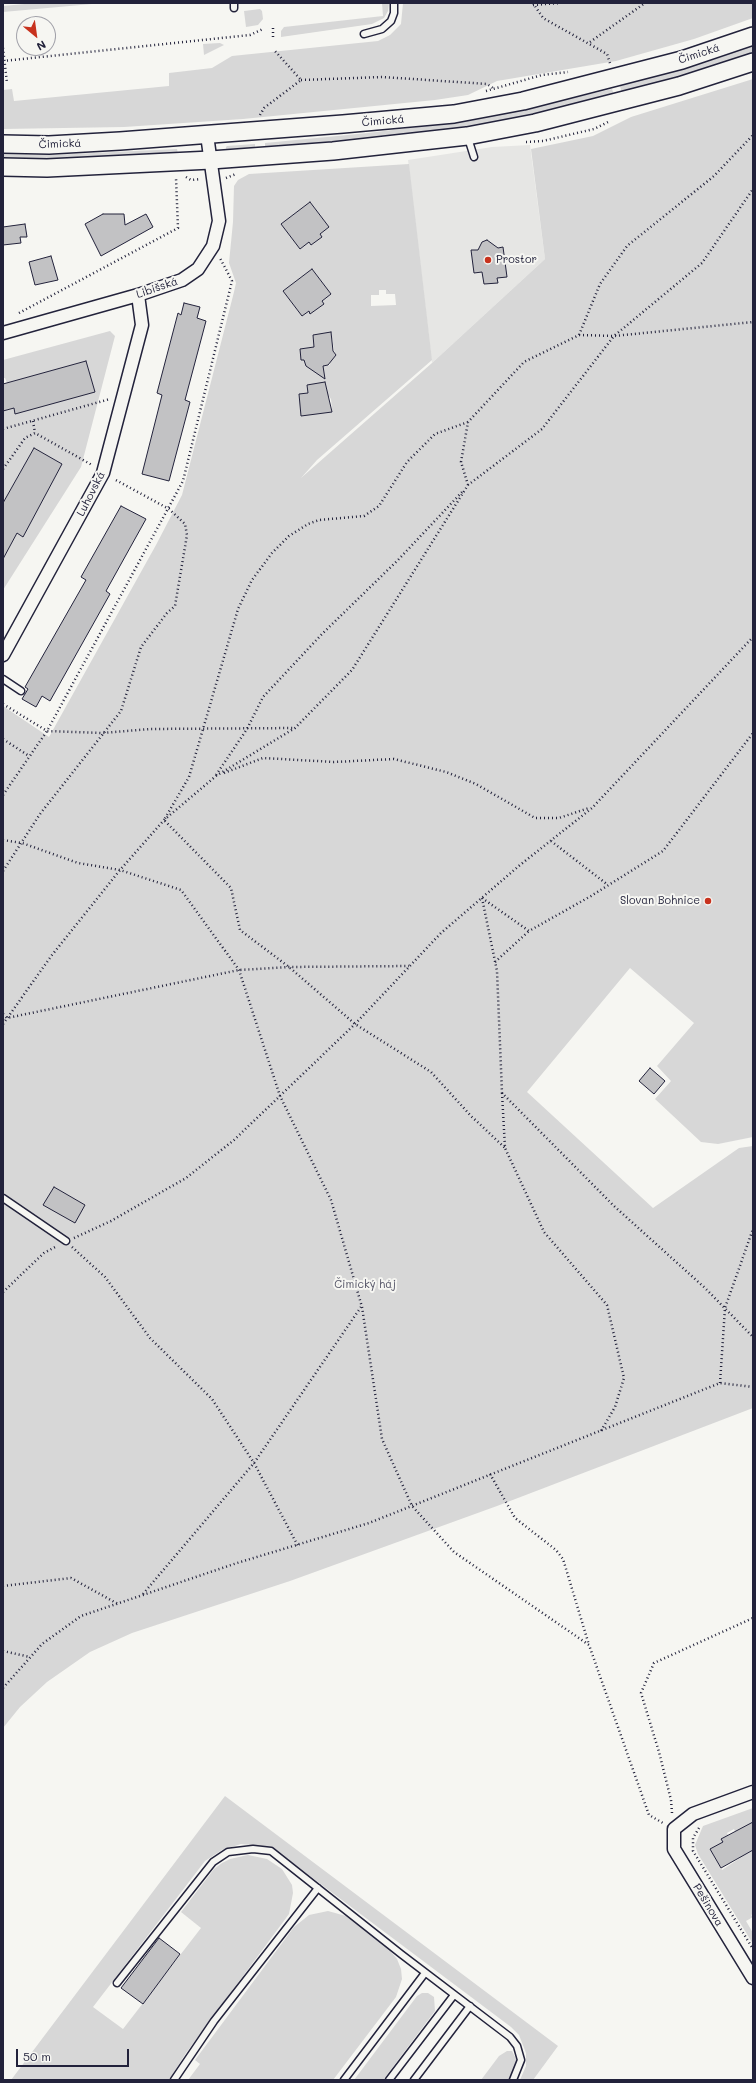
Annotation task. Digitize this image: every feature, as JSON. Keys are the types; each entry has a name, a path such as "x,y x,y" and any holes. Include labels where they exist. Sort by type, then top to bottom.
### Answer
{"main road":[{"name":"Čimická","path":"3,144 49,145 454,114 523,101 682,60 753,36"},
{"path":"3,167 47,168 333,152 468,136 535,123 679,86 753,62"}],"street":[{"name":"Libišská","path":"3,333 138,295 182,280 198,269 213,246 219,221 207,134"},
{"name":"Luhovská","path":"3,655 103,473 142,325 138,295"},
{"path":"674,1829 693,1814 753,1792"},
{"name":"Pešinova","path":"674,1829 674,1850 753,1978"}],"lane":[{"path":"364,34 382,29 391,21 394,14 394,3"},
{"path":"468,136 474,157"},
{"path":"3,679 21,691"},
{"path":"3,1198 66,1241"},
{"path":"117,1983 213,1862 228,1852 253,1849 272,1851 425,1973 510,2036 517,2046 521,2060 513,2080"},
{"path":"174,2080 214,2021 318,1888"},
{"path":"344,2080 425,1973"},
{"path":"389,2080 454,1995"},
{"path":"414,2080 470,2006"}],"path":[{"path":"533,4 560,3"},
{"path":"590,42 646,3"},
{"path":"533,4 543,18 590,42 607,54 611,67"},
{"path":"272,28 273,37"},
{"path":"4,61 250,35 264,29"},
{"path":"3,48 7,83"},
{"path":"275,51 301,80"},
{"path":"480,94 493,88 542,74 572,71"},
{"path":"258,117 264,108 301,80 383,77 487,84 493,88"},
{"path":"579,335 600,284 627,246 714,176 753,135"},
{"path":"16,315 178,228 176,175"},
{"path":"216,776 247,728 263,696 322,634 398,560 468,486 542,429 614,336 702,263 753,189"},
{"path":"3,795 47,731 183,481 232,281 213,246"},
{"path":"164,820 189,777 238,609 252,580 272,553 289,536 308,524 319,520 364,516 379,506 407,462 435,434 468,422 524,362 579,335 614,336 753,322"},
{"path":"3,429 124,395"},
{"path":"33,421 35,434"},
{"path":"3,1024 52,955 120,870 164,820 216,776 295,728 352,670 468,486 461,462 468,422"},
{"path":"3,469 25,438 35,434 82,458 103,473 169,509 179,516 185,524 187,536 175,606 167,613 140,647 121,711 102,733 40,814 3,871"},
{"path":"3,1292 44,1253 66,1241 111,1221 186,1178 234,1140 355,1024 441,933 592,808 753,637"},
{"path":"3,704 47,731 102,733 150,729 295,728"},
{"path":"495,962 529,931 663,851 753,733"},
{"path":"3,739 29,756"},
{"path":"216,776 263,758 334,762 394,759 446,772 476,784 535,818 559,818 592,808"},
{"path":"164,820 231,888 240,930 289,967 355,1024 431,1072 471,1116 505,1148"},
{"path":"3,840 22,843 78,863 120,870 181,890 239,970 280,1096 331,1200 362,1307 382,1439 412,1506 454,1552 589,1645"},
{"path":"551,841 608,885"},
{"path":"482,898 529,931"},
{"path":"482,898 495,962 505,1148 544,1232 608,1305 624,1378 615,1407 601,1431"},
{"path":"7,1018 239,970 289,967 409,966"},
{"path":"3,1014 7,1018"},
{"path":"502,1093 614,1206 725,1308 753,1337"},
{"path":"720,1383 725,1308 753,1229"},
{"path":"66,1241 105,1277 150,1338 212,1399 254,1463 298,1546"},
{"path":"3,1285 8,1287"},
{"path":"143,1594 254,1463 362,1307"},
{"path":"3,1688 42,1644 81,1616 143,1594 369,1523 720,1383 753,1387"},
{"path":"490,1474 515,1518 556,1550 563,1559 589,1645 649,1815 674,1829"},
{"path":"3,1586 71,1578 118,1604"},
{"path":"674,1829 671,1800 659,1752 641,1693 654,1664 753,1618"},
{"path":"3,1651 30,1657"},
{"path":"701,1824 693,1838 693,1850 753,1949"}],"shaded area":[{"path":"530,145 545,259 432,363 408,160 492,147"}],"green space":[{"path":"35,3 103,3 3,12 3,6"},
{"path":"382,3 389,3 388,11 384,18 372,24 281,37 281,31 284,27 383,16"},
{"path":"403,3 753,3 753,18 694,39 616,61 497,81 468,95 435,100 243,119 124,127 3,129 3,90 12,89 14,101 169,86 169,73 212,68 232,56 378,41 390,35 401,24"},
{"path":"260,9 262,11 263,19 258,25 246,27 244,11"},
{"path":"220,43 224,45 204,55 203,44"},
{"path":"753,43 753,52 724,63 622,93 620,86 722,57"},
{"name":"Čimický háj","path":"753,79 753,1137 718,1144 701,1142 655,1099 671,1081 657,1066 694,1023 630,968 527,1092 653,1208 739,1148 753,1146 753,1408 497,1506 290,1581 132,1633 90,1652 47,1682 20,1707 3,1728 3,706 49,737 156,545 182,495 236,283 229,263 233,222 234,186 238,180 249,174 409,164 432,360 317,460 301,478 432,363 545,259 531,149 593,136 631,117","holes":["310,202 329,227 320,234 322,237 311,245 309,242 300,249 281,224","312,269 331,294 322,301 324,304 313,312 311,310 302,316 283,291","379,290 386,290 386,294 395,294 396,305 371,306 371,295 379,295","331,333 335,355 333,358 329,359 330,365 310,368 300,349 314,347 313,335","319,383 331,399 332,409 329,412 301,412 299,394 308,393 307,385","54,1187 85,1205 75,1223 44,1204"]},
{"path":"612,89 614,95 544,112 457,129 265,148 265,143 368,133 474,120"},
{"path":"255,144 255,149 226,150 227,146"},
{"path":"177,149 178,154 55,162 3,160 3,154 52,155"},
{"path":"110,331 115,336 81,467 3,590 3,559 17,533 23,536 62,464 34,448 3,503 3,411 14,408 15,413 95,392 86,361 7,383 5,378 3,378 3,360"},
{"path":"225,1796 558,2046 533,2080 520,2080 526,2066 526,2053 519,2035 511,2027 278,1852 260,1846 241,1844 222,1850 205,1861 93,2007 123,2029 201,1928 181,1912 214,1869 222,1863 230,1859 248,1855 267,1859 282,1869 292,1885 293,1893 289,1914 186,2053 169,2080 11,2080"},
{"path":"753,1808 753,1822 736,1833 734,1829 727,1833 728,1835 721,1839 724,1843 710,1849 722,1870 740,1858 740,1856 753,1850 753,1914 751,1915 753,1917 746,1921 753,1933 753,1944 698,1854 695,1845 703,1826"},
{"path":"328,1911 346,1916 387,1947 397,1959 401,1969 402,1979 396,1997 333,2080 188,2080 200,2064 195,2060 294,1927 309,1915"},
{"path":"422,1993 428,1993 434,1997 435,2011 383,2080 354,2080 417,1996"},
{"path":"507,2051 512,2051 517,2061 514,2072 509,2080 481,2080 499,2056"}],"building":[{"path":"310,202 329,227 320,234 322,237 311,245 309,242 300,249 281,224"},
{"path":"103,214 124,214 125,225 146,214 153,227 101,256 85,224"},
{"path":"25,224 27,237 20,237 21,243 3,245 3,227"},
{"name":"Prostor","path":"487,240 498,248 503,247 507,277 497,278 498,283 484,284 482,272 474,273 471,250 478,250 482,242"},
{"path":"51,256 58,280 35,285 29,262"},
{"path":"312,269 331,294 322,301 324,304 310,314 309,311 302,316 283,291"},
{"path":"184,303 200,307 197,318 206,321 185,400 190,402 169,481 142,474 162,395 157,393 178,313 181,315"},
{"path":"331,332 333,351 336,355 328,365 323,366 325,379 306,366 304,360 301,360 300,349 314,347 313,335"},
{"path":"86,361 95,392 15,414 14,408 3,411 3,384"},
{"path":"325,382 332,412 301,416 299,394 308,393 307,385"},
{"path":"34,448 62,464 23,537 17,533 3,559 3,503"},
{"path":"121,506 146,519 106,591 110,594 50,701 42,696 36,707 22,699 28,689 25,687 86,580 81,577"},
{"path":"650,1068 665,1081 654,1094 639,1081"},
{"path":"54,1187 85,1205 75,1223 43,1205"},
{"path":"753,1822 753,1850 721,1868 710,1849 723,1842 721,1839"},
{"path":"159,1938 180,1954 143,2004 121,1988"}],"place":[{"name":"Prostor","path":"488,260"},
{"name":"Slovan Bohnice","path":"708,901"}]}
